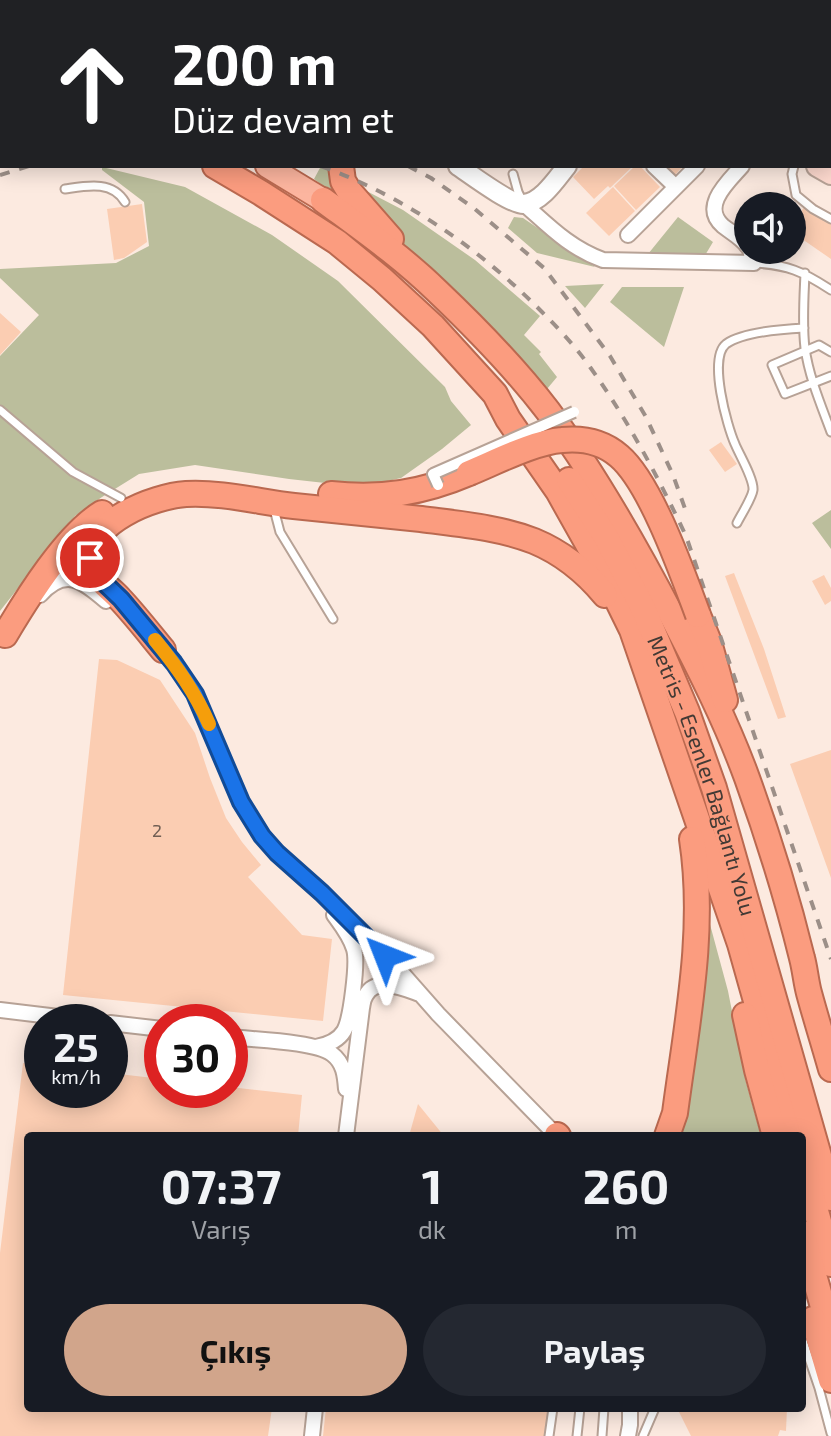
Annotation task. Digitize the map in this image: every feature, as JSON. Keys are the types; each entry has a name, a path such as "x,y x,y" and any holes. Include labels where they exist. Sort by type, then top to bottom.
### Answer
{"highway":[{"path":"218,168 337,242 433,326 495,394 508,419 558,491 632,630 740,944 793,1132"},
{"path":"341,168 343,181 349,191 420,275"},
{"path":"323,200 420,275 521,379 597,483 645,564 726,726 747,778 802,958 831,1069"},
{"name":"Metris - Esenler Bağlantı Yolu","path":"495,394 558,461 606,537 669,667 714,788 831,1198"},
{"path":"2,638 32,591 96,516 127,504 184,494 396,495 438,485 551,441 572,439 593,442 612,450 629,466 646,493 678,562 709,642 723,688 726,726"},
{"path":"274,496 476,526 534,541 560,552 587,574 604,594 639,652"},
{"path":"127,504 119,517 100,533 92,546 90,558 95,574 121,599 163,650"},
{"path":"668,1132 675,1113 698,921 697,869 682,773"},
{"path":"702,833 774,1132"},
{"path":"802,958 818,987 831,1023"},
{"path":"806,1176 831,1264"},
{"path":"806,1247 831,1335"},
{"path":"806,1296 831,1380"}],"main road":[{"path":"270,168 323,200"}],"street":[{"path":"461,168 514,202 524,204 582,253 603,260 734,254"},
{"path":"524,204 542,195 565,168"},
{"path":"656,168 676,187"},
{"path":"628,235 695,168"},
{"path":"734,234 719,223 715,214 717,195 740,168"},
{"path":"438,485 433,474 574,412"},
{"path":"2,638 27,614 50,585 74,579 91,588 163,650 195,694 248,816 262,836 401,972 553,1132"},
{"path":"316,1047 327,1045 345,1030 356,958 349,937 322,893"},
{"path":"346,1132 366,995 379,985 420,994"},
{"path":"0,1010 24,1013"},
{"path":"248,1039 316,1047 331,1053 343,1069 346,1132"},
{"path":"312,1436 315,1412"},
{"path":"628,1436 630,1412"}],"lane":[{"path":"794,168 796,195 831,219"},
{"path":"513,174 524,204"},
{"path":"65,189 108,187 120,194 125,202"},
{"path":"773,264 805,273 831,290"},
{"path":"805,273 806,351 831,432"},
{"path":"737,523 753,490 721,400 720,353 724,345 735,339 777,329 804,328"},
{"path":"831,352 819,345 772,365 785,394 831,376"},
{"path":"0,410 73,472 127,504"},
{"path":"274,496 280,532 333,619"},
{"path":"806,1350 831,1433"},
{"path":"549,1436 552,1412"},
{"path":"577,1436 580,1412"},
{"path":"602,1436 604,1412"},
{"path":"643,1436 653,1412"}],"green space":[{"path":"106,168 185,187 272,235 338,281 445,387 451,401 471,425 401,478 361,487 195,465 139,474 75,516 0,611 0,356 39,315 0,278 0,269 116,263 149,246 144,202 102,170"},
{"path":"320,168 332,168 365,217 314,179"},
{"path":"355,185 403,210 475,260 540,316 524,335 541,352 539,354 557,377 547,389 503,340 399,241"},
{"path":"514,217 523,218 595,267 537,253 508,228"},
{"path":"678,217 713,242 704,257 644,259"},
{"path":"604,284 585,308 565,286"},
{"path":"622,287 684,287 664,347 610,302"},
{"path":"831,510 831,549 812,523"},
{"path":"708,917 760,1132 680,1132"}],"building":[{"path":"582,168 631,168 594,199 573,177"},
{"path":"633,168 642,168 660,187 636,210 614,186"},
{"path":"668,168 681,168 675,175"},
{"path":"613,187 635,211 609,236 586,213"},
{"path":"809,200 831,214 831,259 806,242 806,204"},
{"path":"142,204 147,242 124,258 114,260 107,209"},
{"path":"0,313 21,332 0,355"},
{"path":"721,442 737,464 725,472 709,450"},
{"path":"734,573 764,649 786,717 778,719 725,576"},
{"path":"824,575 831,588 831,601 825,605 812,581"},
{"path":"99,659 117,660 160,680 195,733 226,818 261,865 248,877 302,935 332,939 323,1021 248,1014 248,1004 153,1004 63,995"},
{"path":"831,750 831,878 790,764"},
{"path":"23,1063 24,1108 128,1108 128,1075 144,1077 144,1108 248,1108 248,1089 302,1095 298,1132 24,1132 24,1412 271,1412 268,1436 0,1436 0,1253"},
{"path":"418,1104 441,1132 410,1132"},
{"path":"326,1412 549,1412 547,1436 323,1436"},
{"path":"679,1412 787,1412 786,1431 780,1430 778,1436 691,1436"}],"railway":[{"path":"0,175 23,168"},
{"path":"326,168 411,209 493,267 567,338 617,407 686,536 831,959"},
{"path":"412,168 475,209 544,268 610,356 646,417 673,475 688,517"}],"slow traffic":[{"path":"155,640 183,675 209,724"}],"route":[{"path":"90,558 95,574 121,599 174,663 195,694 241,802 262,836 385,956"}]}
